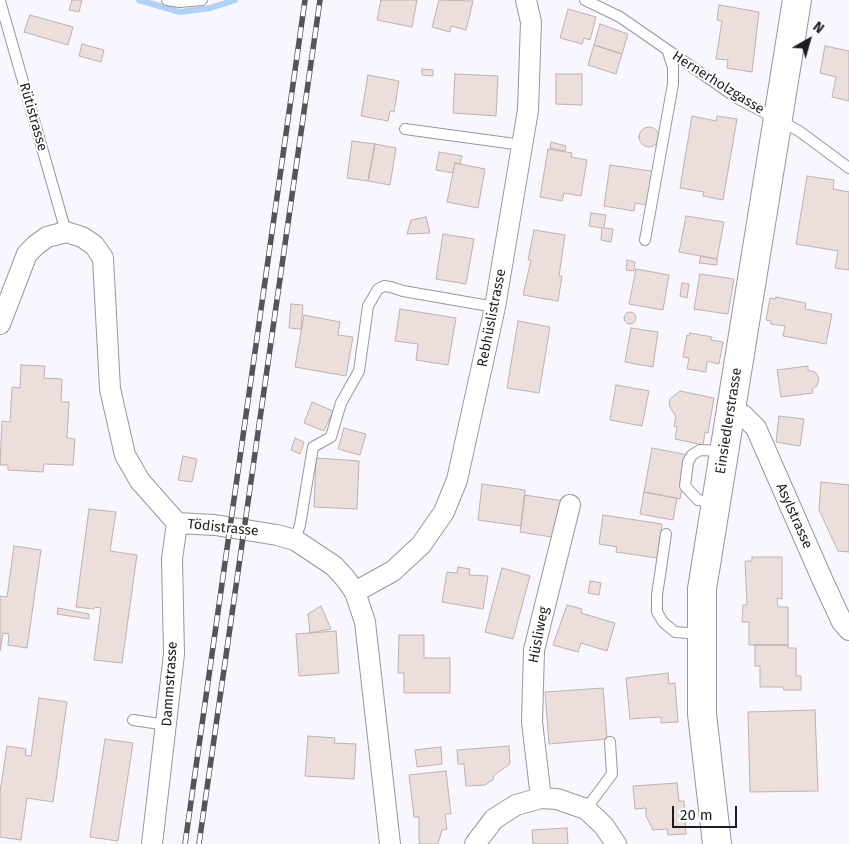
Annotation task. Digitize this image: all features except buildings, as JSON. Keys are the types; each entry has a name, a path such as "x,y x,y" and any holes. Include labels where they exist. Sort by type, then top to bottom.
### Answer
{"main road":[{"name":"Einsiedlerstrasse","path":"717,844 702,714 702,589 797,0"}],"street":[{"name":"Rebhüslistrasse","path":"355,592 394,571 421,545 444,512 457,480 495,306 522,145 531,66 531,22 526,0"},
{"path":"0,324 27,254 47,237 66,232"},
{"name":"Tödistrasse","path":"66,232 82,237 94,245 103,258 110,389 125,455 140,481 177,523 215,525 276,534 295,540 334,566 355,592 361,606 371,661 390,844"},
{"name":"Asylstrasse","path":"731,413 743,415 756,428 842,622 849,630"},
{"name":"Hüsliweg","path":"541,798 532,722 534,650 570,506"},
{"name":"Dammstrasse","path":"152,844 174,654 173,545 177,523"},
{"path":"476,844 494,819 516,805 541,798 558,799 586,809 604,826 616,844"}],"lane":[{"path":"167,0 180,2 202,0"},
{"name":"Hernerholzgasse","path":"585,0 620,17 737,98 799,132 849,168"},
{"name":"Rütistrasse","path":"0,1 66,232"},
{"path":"645,240 673,84 672,67 668,52"},
{"path":"405,130 522,145"},
{"path":"295,540 300,525 313,447 331,437 341,403 359,370 368,306 378,289 384,286 391,287 403,292 495,306"},
{"path":"666,534 657,595 657,612 663,622 675,632 702,634"},
{"path":"133,720 167,725"},
{"path":"586,809 612,774 610,742"}],"waterway":[{"path":"139,0 180,12 210,8 235,0"}],"railway":[{"path":"185,844 305,0"},
{"path":"199,844 320,0"}]}
